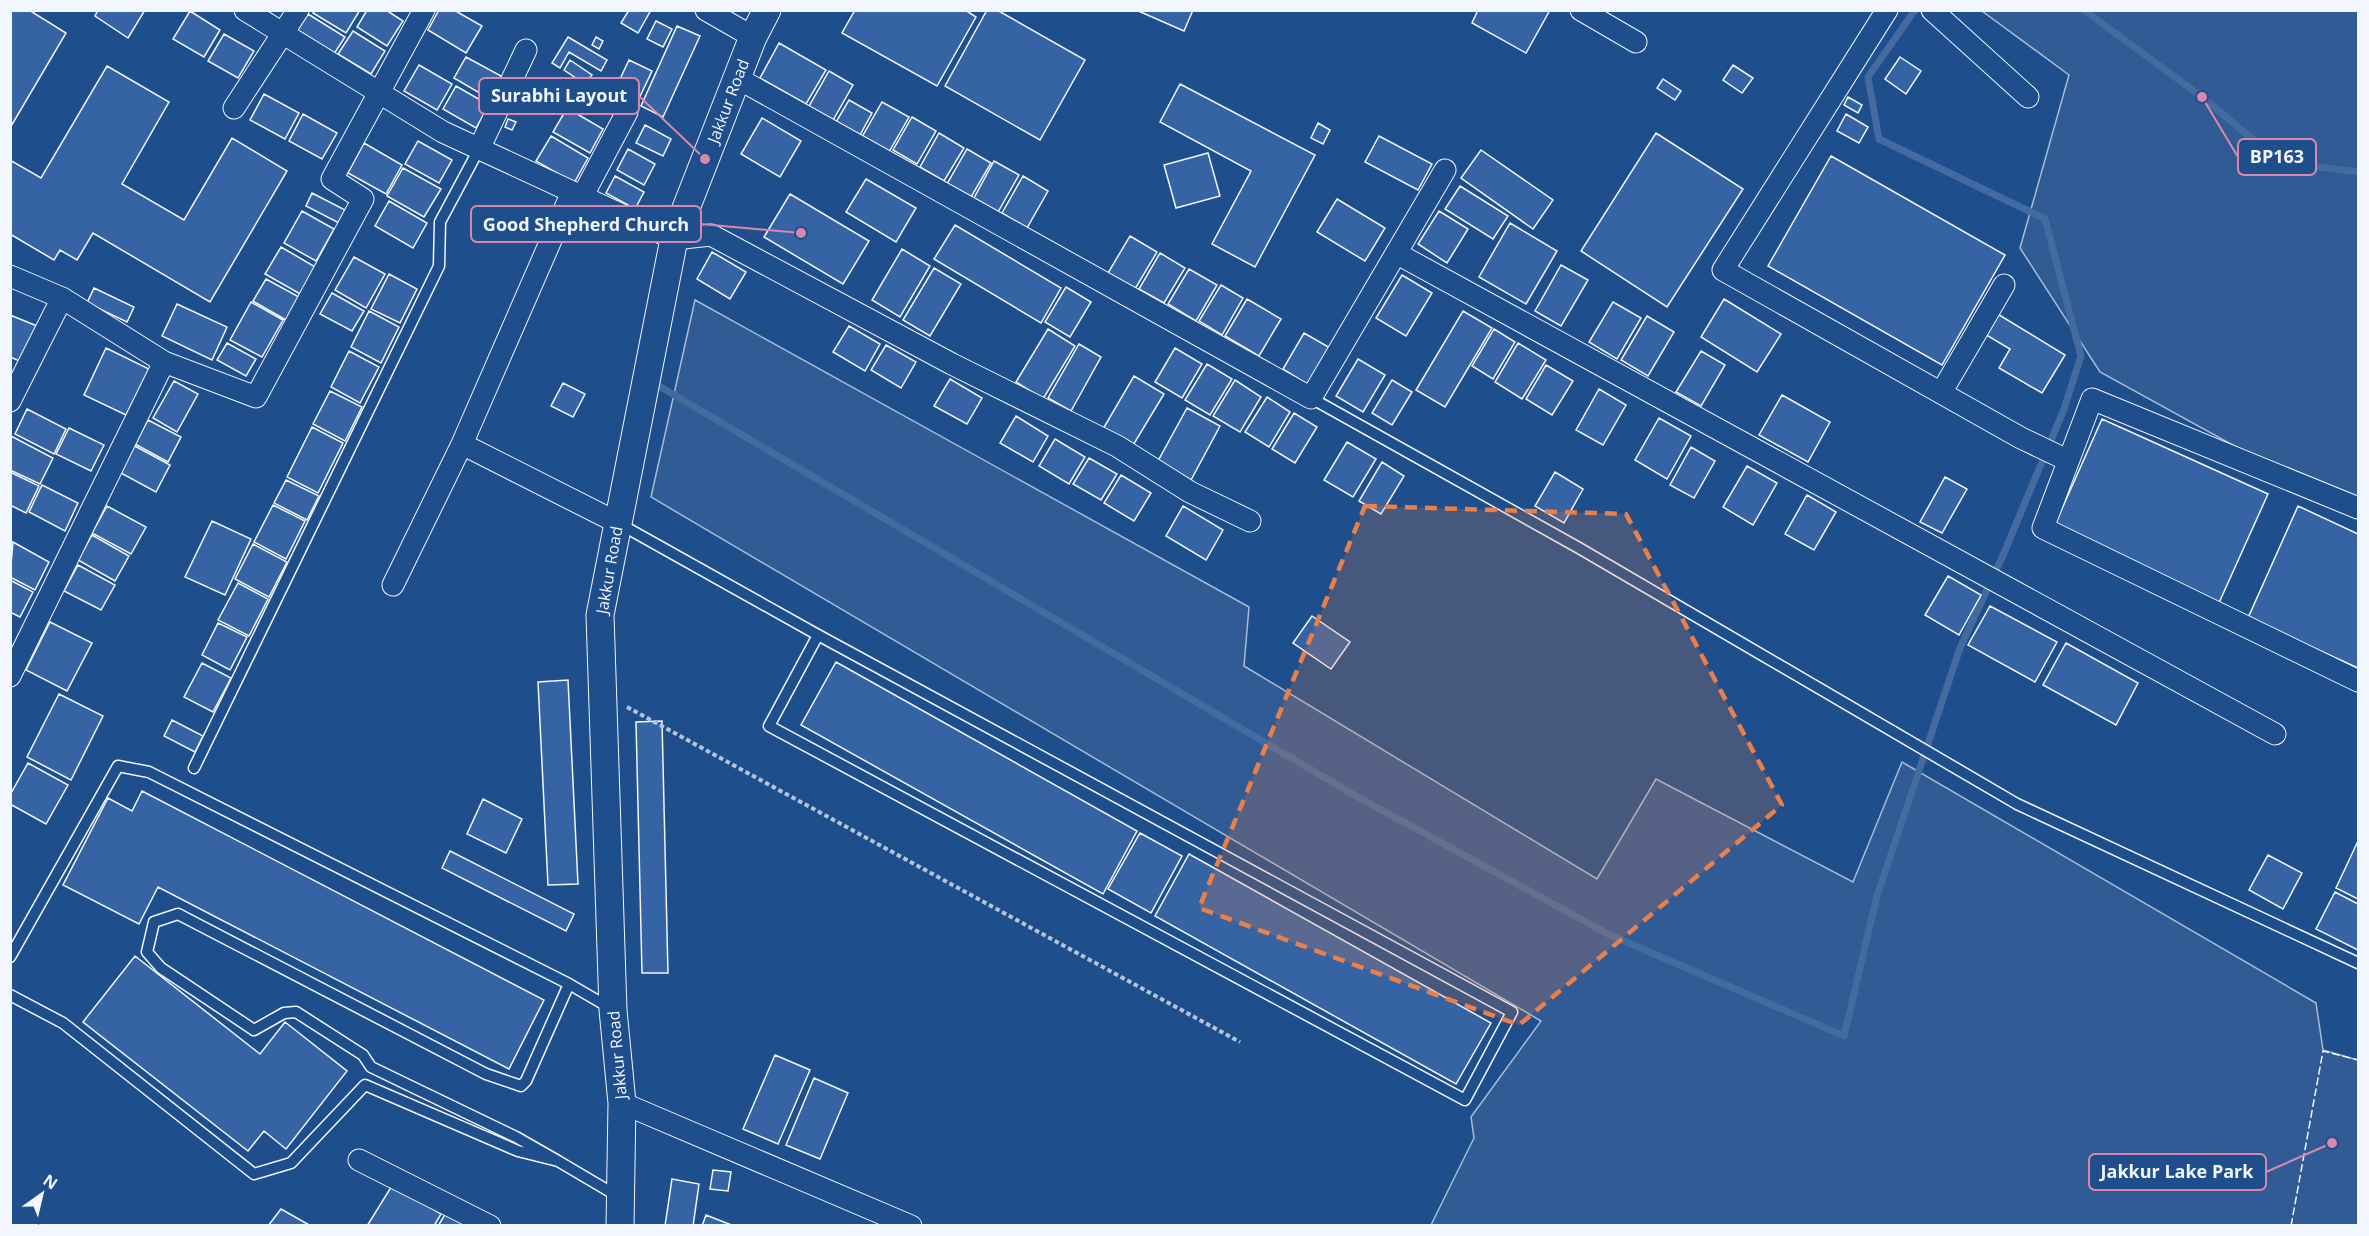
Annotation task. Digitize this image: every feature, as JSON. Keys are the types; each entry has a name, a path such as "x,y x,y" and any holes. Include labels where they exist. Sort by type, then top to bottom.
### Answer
{"street":[{"path":"245,10 443,132 674,239 711,235 952,364 1117,446 1190,492 1250,521"},
{"path":"234,108 298,10"},
{"path":"10,276 62,298 164,362 256,398 363,199 332,179 424,10"},
{"path":"706,10 753,37"},
{"name":"Jakkur Road","path":"620,1226 622,1103 613,1010 600,615 674,239 753,37 767,10"},
{"path":"1581,10 1636,42"},
{"path":"1887,10 1722,270 1941,393 2064,458"},
{"path":"1932,10 2028,97"},
{"path":"480,150 526,50"},
{"path":"737,78 1311,398 1445,170"},
{"path":"393,585 462,444 577,195 627,112"},
{"path":"1396,253 2275,734"},
{"path":"1941,393 2004,285"},
{"path":"10,400 62,298"},
{"path":"10,676 164,362"},
{"path":"2358,508 2092,399 2064,458 2043,528 2358,681"},
{"path":"462,444 618,523"},
{"path":"622,1103 911,1226"},
{"path":"359,1160 490,1226"}],"lane":[{"path":"194,768 439,266 440,222 480,150"},
{"path":"1311,398 1579,548 2018,804 2358,963"},
{"path":"618,523 818,635 1512,1012 1465,1100 769,726 818,635"},
{"path":"10,957 118,766 149,772 569,984 613,1010"},
{"path":"569,984 526,1081 521,1086 513,1086 178,914 154,922 147,952 161,968 254,1030 268,1025 284,1013 296,1012 363,1055 371,1067 516,1137 619,1197"},
{"path":"10,995 63,1023 254,1174 291,1163 365,1085 518,1151 558,1161"}],"path":[{"path":"602,694 1240,1042"}],"highlighted area":[{"path":"1365,506 1626,514 1782,805 1519,1025 1199,908"}],"shaded area":[{"path":"1982,11 2358,11 2358,514 2100,372 2020,248 2069,75"},
{"path":"695,300 1249,607 1244,666 1597,879 1656,779 1853,882 1902,762 2316,1003 2323,1050 2358,1060 2358,1225 1431,1225 1474,1138 1471,1117 1541,1021 651,497"}],"building":[{"path":"10,10 29,10 66,33 10,128"},
{"path":"98,10 145,10 128,38 95,16"},
{"path":"315,10 360,10 346,33 313,13"},
{"path":"367,10 386,10 403,21 387,46 357,27"},
{"path":"439,10 454,10 482,26 466,53 428,30"},
{"path":"629,10 651,10 638,33 621,23"},
{"path":"855,10 965,10 976,17 937,86 842,33"},
{"path":"987,10 997,10 1085,60 1040,140 945,86"},
{"path":"1136,10 1193,10 1184,31"},
{"path":"1478,10 1550,10 1526,53 1472,23"},
{"path":"190,11 220,30 204,57 173,39"},
{"path":"308,14 345,37 334,54 297,31"},
{"path":"656,21 672,29 663,47 647,39"},
{"path":"677,26 700,36 663,117 641,106"},
{"path":"353,31 385,51 371,74 338,54"},
{"path":"224,34 254,51 238,78 208,61"},
{"path":"568,37 607,60 601,71 569,52 560,68 552,63"},
{"path":"596,37 603,41 599,49 592,45"},
{"path":"779,43 826,70 806,104 760,78"},
{"path":"466,57 501,76 488,98 454,78"},
{"path":"1900,57 1921,71 1906,94 1885,79"},
{"path":"570,60 592,75 585,84 564,70"},
{"path":"629,60 652,71 635,107 612,96"},
{"path":"419,65 452,84 437,110 404,91"},
{"path":"1733,65 1753,78 1742,93 1723,80"},
{"path":"107,66 169,102 122,184 184,220 232,138 287,171 210,302 93,233 77,260 60,250 54,260 10,234 10,160 41,178"},
{"path":"829,71 853,85 832,122 808,108"},
{"path":"1663,79 1681,91 1675,100 1657,88"},
{"path":"1180,84 1315,155 1255,267 1212,244 1251,171 1160,122"},
{"path":"456,86 489,105 476,128 443,109"},
{"path":"264,94 299,113 285,139 250,120"},
{"path":"1848,97 1862,105 1858,113 1844,105"},
{"path":"849,100 872,113 860,135 836,122"},
{"path":"882,102 909,117 889,152 862,137"},
{"path":"567,108 603,129 590,153 553,132"},
{"path":"303,114 337,133 322,159 289,141"},
{"path":"1846,114 1868,127 1859,143 1837,131"},
{"path":"912,117 936,131 917,164 893,150"},
{"path":"762,118 801,141 780,177 741,154"},
{"path":"508,119 516,122 512,130 505,127"},
{"path":"1318,123 1330,130 1323,144 1311,138"},
{"path":"645,125 671,139 663,156 636,143"},
{"path":"939,133 964,148 944,181 920,167"},
{"path":"1656,133 1743,189 1667,307 1581,251"},
{"path":"551,136 588,158 574,183 536,161"},
{"path":"1379,136 1432,164 1418,190 1365,162"},
{"path":"418,141 452,160 439,183 405,164"},
{"path":"364,143 402,165 386,194 348,173"},
{"path":"628,149 655,164 644,185 617,170"},
{"path":"967,149 991,163 971,197 947,184"},
{"path":"1481,150 1553,200 1533,229 1461,178"},
{"path":"1208,153 1220,196 1176,208 1164,165"},
{"path":"1831,156 2005,255 1942,365 1768,266"},
{"path":"994,161 1019,175 998,212 974,198"},
{"path":"403,168 441,189 424,217 387,196"},
{"path":"615,176 644,192 635,209 606,193"},
{"path":"1023,176 1048,191 1027,228 1002,213"},
{"path":"866,179 916,208 896,242 846,212"},
{"path":"1460,186 1508,216 1493,239 1445,209"},
{"path":"312,193 347,211 341,224 306,206"},
{"path":"790,194 869,241 843,284 764,237"},
{"path":"1337,199 1385,228 1365,261 1317,232"},
{"path":"389,201 427,223 413,248 375,226"},
{"path":"302,211 334,229 316,261 284,243"},
{"path":"1439,211 1468,229 1447,263 1418,244"},
{"path":"1510,223 1557,251 1526,304 1479,277"},
{"path":"955,225 1061,288 1041,323 934,259"},
{"path":"1130,236 1157,252 1135,289 1108,273"},
{"path":"281,247 317,268 302,295 265,274"},
{"path":"902,249 930,266 900,317 872,300"},
{"path":"712,252 746,272 730,299 697,279"},
{"path":"1160,253 1185,268 1164,303 1139,289"},
{"path":"354,257 385,274 366,308 335,290"},
{"path":"1561,265 1588,280 1561,326 1535,311"},
{"path":"934,268 961,284 930,336 903,320"},
{"path":"1189,269 1217,285 1196,321 1168,304"},
{"path":"389,274 417,289 400,323 371,309"},
{"path":"1402,275 1432,293 1406,336 1376,318"},
{"path":"266,279 299,297 286,320 253,301"},
{"path":"1221,285 1243,298 1222,335 1199,321"},
{"path":"1066,287 1091,302 1070,337 1045,322"},
{"path":"94,288 134,307 127,322 87,303"},
{"path":"332,293 364,311 352,331 320,314"},
{"path":"1247,299 1281,319 1259,356 1225,336"},
{"path":"1724,299 1781,334 1757,372 1701,337"},
{"path":"251,302 283,320 262,357 230,340"},
{"path":"1613,302 1641,318 1617,359 1589,342"},
{"path":"177,304 227,327 212,360 162,336"},
{"path":"369,311 399,327 381,363 351,347"},
{"path":"1463,311 1492,328 1445,407 1416,390"},
{"path":"1996,313 2065,355 2042,393 1999,368 2010,349 1983,333"},
{"path":"10,315 37,326 22,362 10,357"},
{"path":"1647,316 1674,332 1648,376 1621,360"},
{"path":"849,326 880,344 865,371 833,352"},
{"path":"1048,329 1075,346 1043,399 1016,382"},
{"path":"1494,329 1515,342 1493,379 1472,366"},
{"path":"1304,333 1332,349 1310,386 1283,369"},
{"path":"227,343 256,359 246,376 217,360"},
{"path":"1518,343 1546,360 1522,399 1495,382"},
{"path":"1079,344 1101,357 1071,411 1048,398"},
{"path":"886,345 916,362 901,388 871,370"},
{"path":"106,348 149,369 126,415 84,395"},
{"path":"1175,348 1202,364 1182,398 1155,382"},
{"path":"349,351 379,367 360,403 331,387"},
{"path":"1701,351 1725,365 1701,406 1676,392"},
{"path":"1358,359 1385,375 1363,412 1336,396"},
{"path":"1207,364 1232,379 1210,415 1185,400"},
{"path":"1546,365 1573,381 1552,415 1526,399"},
{"path":"1134,376 1164,394 1132,447 1103,429"},
{"path":"950,379 982,398 967,424 934,406"},
{"path":"1235,380 1261,397 1240,432 1213,416"},
{"path":"1392,380 1412,392 1392,425 1372,413"},
{"path":"174,381 198,394 177,432 153,418"},
{"path":"563,383 585,394 573,417 551,406"},
{"path":"1599,389 1626,405 1603,445 1576,430"},
{"path":"330,391 362,407 345,441 313,424"},
{"path":"1782,395 1830,422 1808,462 1759,435"},
{"path":"1267,397 1290,412 1269,447 1245,432"},
{"path":"1187,408 1220,426 1191,480 1158,461"},
{"path":"27,409 66,429 54,454 15,434"},
{"path":"1294,413 1317,427 1295,463 1272,449"},
{"path":"1016,416 1048,436 1033,462 1000,443"},
{"path":"1659,418 1691,436 1667,479 1635,460"},
{"path":"2102,419 2268,494 2218,605 2052,531"},
{"path":"148,420 181,437 168,462 135,444"},
{"path":"312,427 343,443 318,493 287,477"},
{"path":"69,428 104,445 91,471 56,454"},
{"path":"11,436 53,458 40,484 10,470"},
{"path":"1055,439 1085,457 1069,484 1039,466"},
{"path":"1347,442 1376,459 1353,497 1324,480"},
{"path":"133,445 170,465 156,492 119,472"},
{"path":"1691,447 1715,461 1694,498 1670,485"},
{"path":"1089,458 1117,474 1101,500 1073,484"},
{"path":"1382,462 1404,476 1381,514 1359,501"},
{"path":"1747,466 1777,483 1753,525 1723,507"},
{"path":"10,472 39,486 26,513 10,505"},
{"path":"1555,472 1583,489 1564,523 1535,506"},
{"path":"1121,475 1151,493 1134,521 1104,503"},
{"path":"1945,477 1967,489 1942,533 1920,522"},
{"path":"286,480 319,496 307,520 274,503"},
{"path":"42,485 78,503 65,531 29,512"},
{"path":"1807,495 1836,512 1814,550 1785,534"},
{"path":"273,505 305,521 286,559 254,542"},
{"path":"107,506 146,527 131,554 92,533"},
{"path":"1183,506 1223,530 1206,560 1166,536"},
{"path":"2298,506 2358,534 2358,668 2248,618"},
{"path":"212,521 251,539 225,595 185,577"},
{"path":"92,535 129,556 115,581 78,560"},
{"path":"13,542 49,562 35,590 10,577"},
{"path":"253,544 287,562 269,597 235,579"},
{"path":"78,565 115,585 101,610 64,591"},
{"path":"1948,576 1981,595 1959,635 1925,615"},
{"path":"10,580 33,592 20,617 10,612"},
{"path":"238,583 268,599 249,636 218,620"},
{"path":"1990,606 2057,642 2035,682 1968,645"},
{"path":"1312,616 1350,642 1331,669 1293,643"},
{"path":"50,622 92,643 67,691 26,670"},
{"path":"218,623 247,637 230,670 202,655"},
{"path":"2066,643 2138,683 2116,725 2043,685"},
{"path":"836,662 1137,831 1103,894 801,725"},
{"path":"202,663 231,678 213,712 184,697"},
{"path":"568,680 578,884 548,885 538,682"},
{"path":"59,694 103,716 71,780 27,757"},
{"path":"172,720 203,736 195,752 164,736"},
{"path":"662,721 668,973 642,973 636,722"},
{"path":"28,763 68,785 46,824 10,804 10,795"},
{"path":"142,791 544,1000 509,1069 158,887 139,924 63,885 108,798 132,811"},
{"path":"483,799 522,819 506,853 467,834"},
{"path":"1140,833 1182,856 1151,913 1108,889"},
{"path":"2358,841 2358,899 2336,888"},
{"path":"450,851 574,914 566,931 442,868"},
{"path":"1189,854 1491,1023 1456,1084 1155,916"},
{"path":"2268,855 2302,873 2283,909 2249,890"},
{"path":"2335,892 2358,904 2358,950 2316,929"},
{"path":"135,956 260,1054 285,1022 347,1071 286,1149 264,1131 248,1151 83,1022"},
{"path":"775,1055 810,1070 778,1144 743,1129"},
{"path":"814,1078 848,1093 820,1159 786,1145"},
{"path":"713,1170 731,1172 728,1191 710,1189"},
{"path":"672,1179 699,1184 693,1226 665,1226"},
{"path":"393,1184 441,1214 434,1226 367,1226"},
{"path":"281,1209 311,1226 268,1226"},
{"path":"447,1211 470,1226 438,1226"},
{"path":"706,1215 734,1226 702,1226"}],"waterway":[{"path":"659,386 1356,796 1608,934 1844,1036 1877,896 1960,648 2004,553 2064,409 2081,356 2045,219 1879,139 1868,77 1915,10"},
{"path":"2084,10 2202,97 2280,162 2358,172"}],"fence":[{"path":"2291,1226 2323,1051 2358,1060"}],"place":[{"name":"BP163","path":"2202,97"},
{"name":"Surabhi Layout","path":"705,159"},
{"name":"Good Shepherd Church","path":"801,233"},
{"name":"Jakkur Lake Park","path":"2332,1143"}]}
